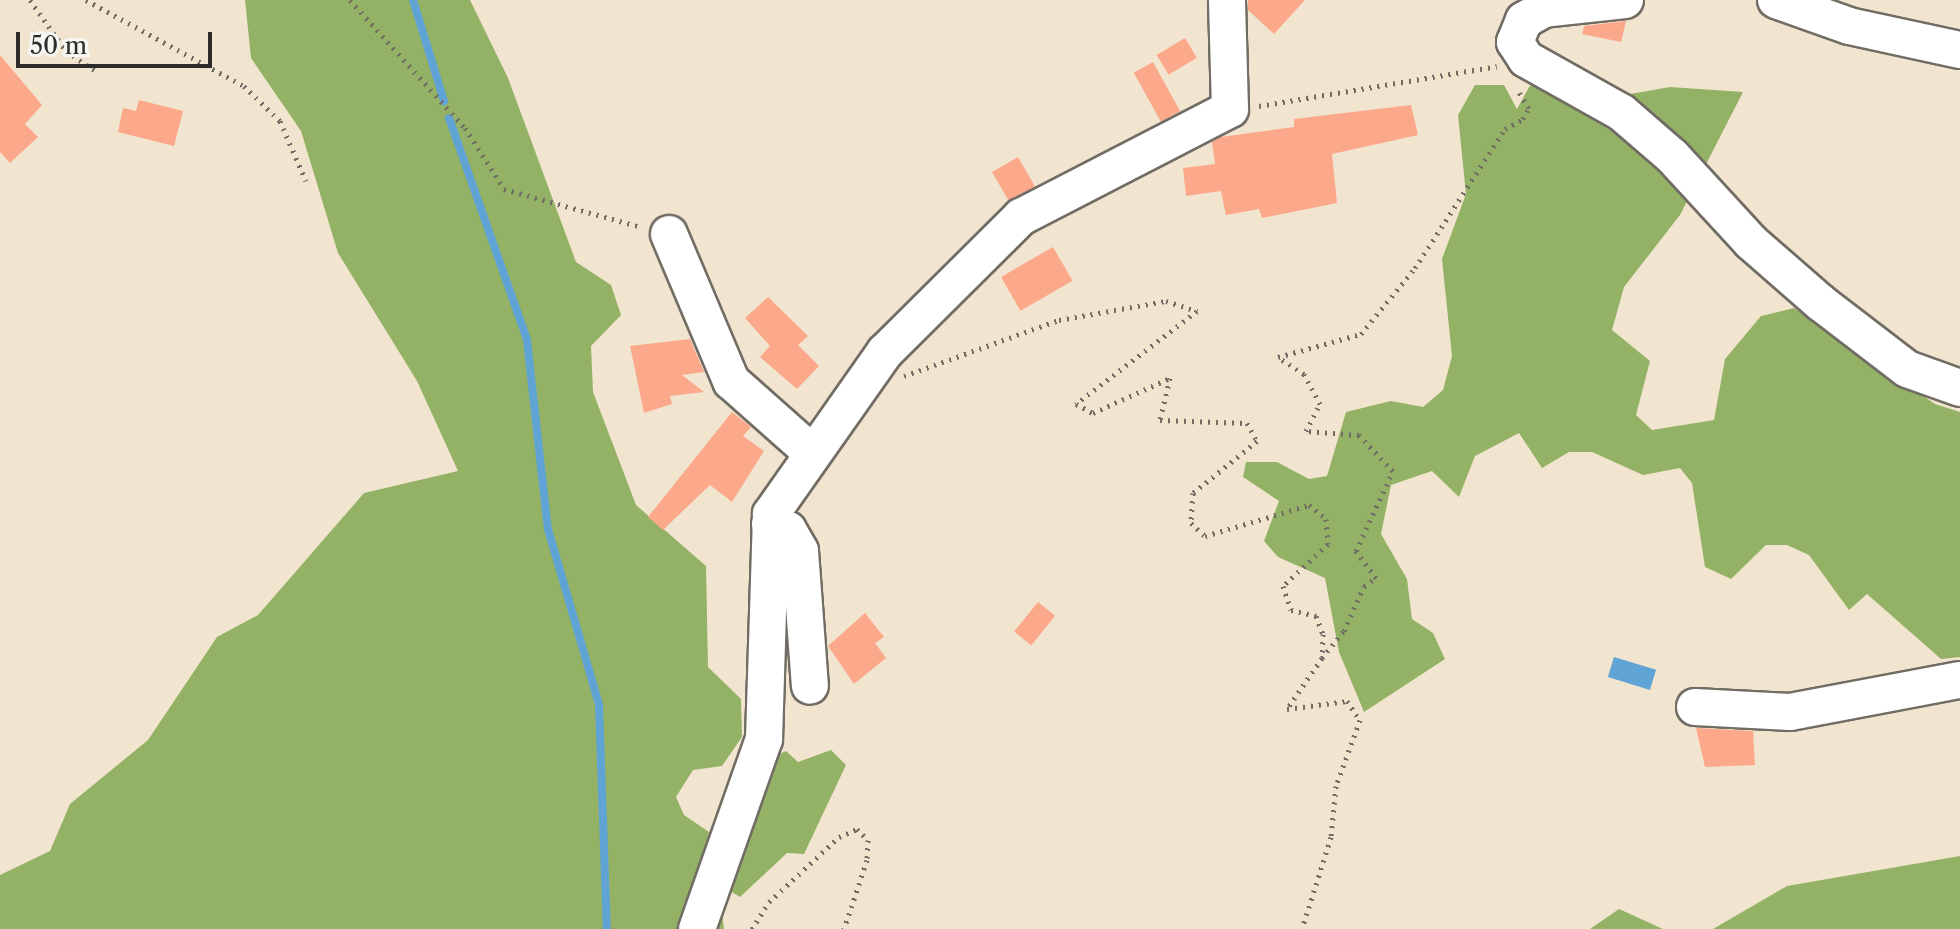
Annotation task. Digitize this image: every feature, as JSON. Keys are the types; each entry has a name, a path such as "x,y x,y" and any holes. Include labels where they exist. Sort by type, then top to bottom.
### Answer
{"street":[{"path":"697,929 764,739 770,524 811,452 869,373 1021,217 1230,109 1227,0"},
{"path":"1625,0 1544,9 1524,20 1515,42 1526,59 1621,112 1751,242 1833,313 1907,369 1960,388"},
{"path":"1776,0 1849,26 1960,50"},
{"path":"669,234 731,381 811,452"},
{"path":"770,524 788,530 800,551 810,686"},
{"path":"1695,707 1790,712 1960,680"}],"path":[{"path":"30,0 66,51 94,70"},
{"path":"86,0 244,86 280,121 306,181"},
{"path":"350,0 465,128 504,189 669,234"},
{"path":"1230,109 1324,100 1526,59"},
{"path":"1302,929 1331,837 1336,786 1360,720 1347,701 1287,709 1322,658 1364,586 1376,578 1356,551 1393,471 1359,435 1306,431 1320,404 1304,374 1278,357 1361,334 1415,268 1505,129 1523,119 1529,108 1515,86 1526,59"},
{"path":"869,373 882,381 917,373 1059,320 1110,310 1166,301 1197,311 1076,404 1093,413 1170,378 1160,420 1247,423 1257,441 1193,493 1191,523 1205,536 1309,505 1326,519 1328,544 1283,586 1291,610 1316,616 1322,658"},
{"path":"752,929 769,902 839,837 857,829 868,840 867,860 844,929"}],"green space":[{"path":"245,0 470,0 508,78 576,262 611,285 621,315 591,346 593,392 636,505 706,566 708,667 741,699 742,737 722,766 693,770 676,797 684,815 709,832 693,898 722,912 724,929 0,929 0,875 50,851 70,804 148,740 217,637 258,615 364,493 458,471 417,381 338,253 301,131 251,58"},
{"path":"1558,67 1619,96 1670,87 1743,92 1680,215 1624,287 1612,330 1650,361 1636,415 1652,430 1714,420 1725,359 1761,316 1794,308 1935,404 1960,412 1960,657 1941,659 1867,594 1849,610 1809,555 1787,545 1766,545 1731,579 1705,567 1692,483 1680,468 1643,475 1592,452 1569,452 1542,468 1519,433 1475,456 1459,497 1432,471 1391,485 1381,534 1407,579 1412,619 1433,633 1445,659 1364,712 1339,652 1325,578 1278,557 1264,541 1279,501 1243,477 1246,462 1277,462 1309,479 1327,476 1346,412 1391,401 1423,407 1443,390 1452,356 1442,259 1466,194 1458,115 1475,85 1504,85 1517,109 1529,87"},
{"path":"831,750 846,765 804,854 787,853 740,897 730,891 716,859 768,759 786,751 798,762"},
{"path":"1960,856 1960,929 1713,929 1787,886"},
{"path":"1619,909 1663,929 1590,929"}],"water":[{"path":"1614,657 1656,670 1650,690 1608,677"}],"building":[{"path":"1248,0 1305,0 1274,34 1248,10"},
{"path":"1626,21 1621,42 1582,34 1584,26"},
{"path":"1185,38 1197,58 1169,75 1157,55"},
{"path":"0,55 42,105 25,124 38,137 10,163 0,152"},
{"path":"1153,62 1180,111 1161,122 1134,73"},
{"path":"139,100 183,111 174,146 118,132 123,108 136,111"},
{"path":"1411,105 1418,135 1332,154 1337,203 1262,218 1259,209 1226,215 1221,191 1186,196 1183,168 1215,164 1212,142 1221,137 1294,127 1294,119"},
{"path":"1018,157 1035,186 1009,201 992,172"},
{"path":"1053,247 1072,281 1021,311 1001,277"},
{"path":"768,297 808,336 798,345 819,366 797,389 760,357 770,346 745,318"},
{"path":"690,339 704,372 682,375 704,392 670,396 672,404 644,413 630,346"},
{"path":"732,412 751,427 743,436 764,451 732,502 710,485 663,530 648,517"},
{"path":"1038,602 1055,616 1031,645 1014,632"},
{"path":"865,613 884,637 875,643 886,658 854,684 828,646"},
{"path":"1696,728 1753,731 1755,765 1705,767"}],"waterway":[{"path":"413,0 444,101"},
{"path":"449,118 527,340 548,529 599,705 607,929"}]}
